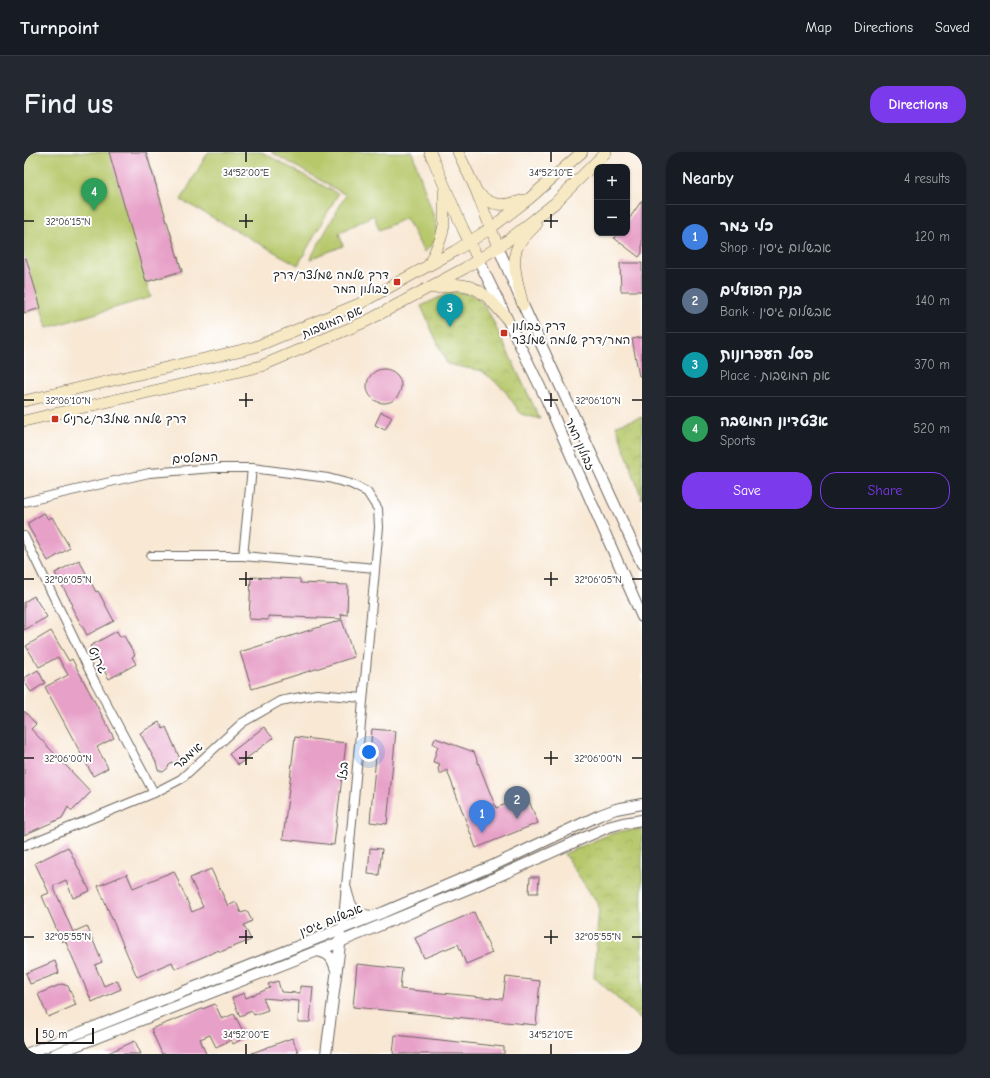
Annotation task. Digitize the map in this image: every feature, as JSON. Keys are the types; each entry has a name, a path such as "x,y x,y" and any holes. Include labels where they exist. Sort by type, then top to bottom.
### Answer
{"main road":[{"name":"זבולון המר","path":"430,152 444,187 478,259"},
{"name":"זבולון המר","path":"458,152 476,190 498,247"},
{"name":"אם המושבות","path":"27,399 255,347 359,304 491,228 530,198 582,152"},
{"name":"אם המושבות","path":"24,421 261,366 367,321 429,288 498,247 555,203 606,152"},
{"path":"429,265 441,238 444,225 444,187"},
{"path":"476,190 486,201 500,205 530,198"},
{"path":"522,305 516,273 515,254 518,245 555,203"},
{"path":"429,288 462,284 467,286 484,294 506,319"}],"street":[{"name":"זבולון המר","path":"498,247 522,305 642,564"},
{"name":"זבולון המר","path":"478,259 547,401 642,617"},
{"name":"המפלסים","path":"24,502 149,473 214,468 252,468 328,478 351,484 367,492"},
{"path":"243,556 252,468"},
{"name":"בזל","path":"326,1054 342,930 379,527 378,509 367,492"},
{"name":"גרניט","path":"24,536 95,682 154,793"},
{"path":"151,556 243,556 375,568"},
{"name":"אימבר","path":"24,846 154,793 181,779 242,723 280,701 317,694 363,698"},
{"name":"אבשלום גיסין","path":"26,1054 342,930 494,865 600,815 616,809 642,804"},
{"name":"אבשלום גיסין","path":"55,1054 340,942 498,876 608,827 642,820"},
{"path":"346,889 349,900 359,915 374,916"},
{"path":"316,951 329,956 334,963 337,972"}],"green space":[{"path":"24,152 146,152 182,271 146,282 151,297 47,328 41,308 24,313"},
{"path":"208,152 262,152 338,194 298,265 181,200"},
{"path":"271,152 412,152 436,223 437,240 424,252 406,218 379,230 374,215 339,233 343,246 310,259 346,195"},
{"path":"451,292 465,293 475,296 486,308 540,419 521,414 503,388 482,371 447,364 421,306"},
{"path":"642,417 642,499 616,425"},
{"path":"642,828 642,1021 594,977 599,906 564,854 610,834"}],"building":[{"path":"109,152 146,152 182,271 146,282"},
{"path":"642,200 642,253 639,257 614,238 616,236 630,236 630,218"},
{"path":"24,258 26,258 41,308 24,313"},
{"path":"620,263 642,263 642,291 621,291"},
{"path":"642,337 642,375 639,376 632,339"},
{"path":"381,369 387,369 396,374 400,380 400,392 396,398 387,403 381,403 372,398 367,389 367,383 372,374"},
{"path":"381,412 392,417 385,430 375,425"},
{"path":"44,513 48,519 52,517 70,548 48,561 28,526 28,523"},
{"path":"79,560 114,621 87,635 71,606 73,605 55,573"},
{"path":"251,577 300,579 300,583 348,585 347,615 341,614 342,619 268,616 268,620 249,619"},
{"path":"34,596 47,617 24,630 24,602"},
{"path":"342,620 354,657 252,689 240,652"},
{"path":"51,631 69,661 72,659 114,738 97,747 108,768 93,776 45,687 68,675 58,657 39,667 26,646"},
{"path":"117,631 120,637 124,636 135,655 132,657 136,664 109,679 90,646"},
{"path":"38,670 45,683 31,692 24,681 24,678"},
{"path":"24,711 36,724 31,729 91,792 72,811 68,807 62,818 24,835"},
{"path":"159,722 163,729 166,727 180,759 169,765 163,772 158,770 156,762 140,733"},
{"path":"264,727 273,738 238,765 229,754"},
{"path":"372,729 396,731 387,824 370,822 376,756 370,756"},
{"path":"295,737 346,743 334,845 283,839"},
{"path":"435,738 474,752 496,808 527,796 538,823 476,848 447,770 440,774 438,769 440,764 433,762 438,746 433,744"},
{"path":"68,847 90,891 73,898 66,880 53,886 73,932 87,926 102,962 95,965 104,986 117,980 121,989 92,1002 65,940 62,942 42,896 49,893 35,863"},
{"path":"370,848 382,849 379,875 368,874"},
{"path":"211,869 228,906 236,902 241,913 247,911 252,921 244,925 251,940 220,952 219,950 175,969 172,962 137,977 98,886 127,874 133,888 174,871 192,912 203,907 190,878"},
{"path":"530,877 539,877 538,893 529,893"},
{"path":"474,912 492,953 466,964 458,944 424,958 415,938"},
{"path":"55,961 59,973 30,984 26,973"},
{"path":"357,964 402,969 400,989 503,999 506,977 540,981 536,1025 353,1007"},
{"path":"278,981 281,992 300,993 300,986 313,987 310,1022 298,1022 299,1001 263,998 268,1010 254,1015 252,1011 240,1016 232,998 244,993 246,998 270,988 268,984"},
{"path":"62,984 68,986 76,1005 48,1017 38,994"},
{"path":"215,1004 222,1019 234,1014 246,1037 233,1044 231,1040 216,1047 210,1035 200,1039 206,1054 162,1054 151,1029"},
{"path":"395,1035 504,1047 504,1054 393,1054"},
{"path":"292,1038 299,1054 252,1054 252,1053"},
{"path":"135,1041 141,1054 106,1054"}],"place":[{"name":"אצטדיון המושבה","path":"94,211"},
{"name":"דרך שלמה שמלצר/דרך זבולון המר","path":"397,282"},
{"name":"פסל העפרונות","path":"450,327"},
{"name":"דרך זבולון המר/דרך שלמה שמלצר","path":"504,333"},
{"name":"דרך שלמה שמלצר/גרניט","path":"55,419"},
{"name":"בנק הפועלים","path":"517,819"},
{"name":"כלי זמר","path":"482,833"}]}
